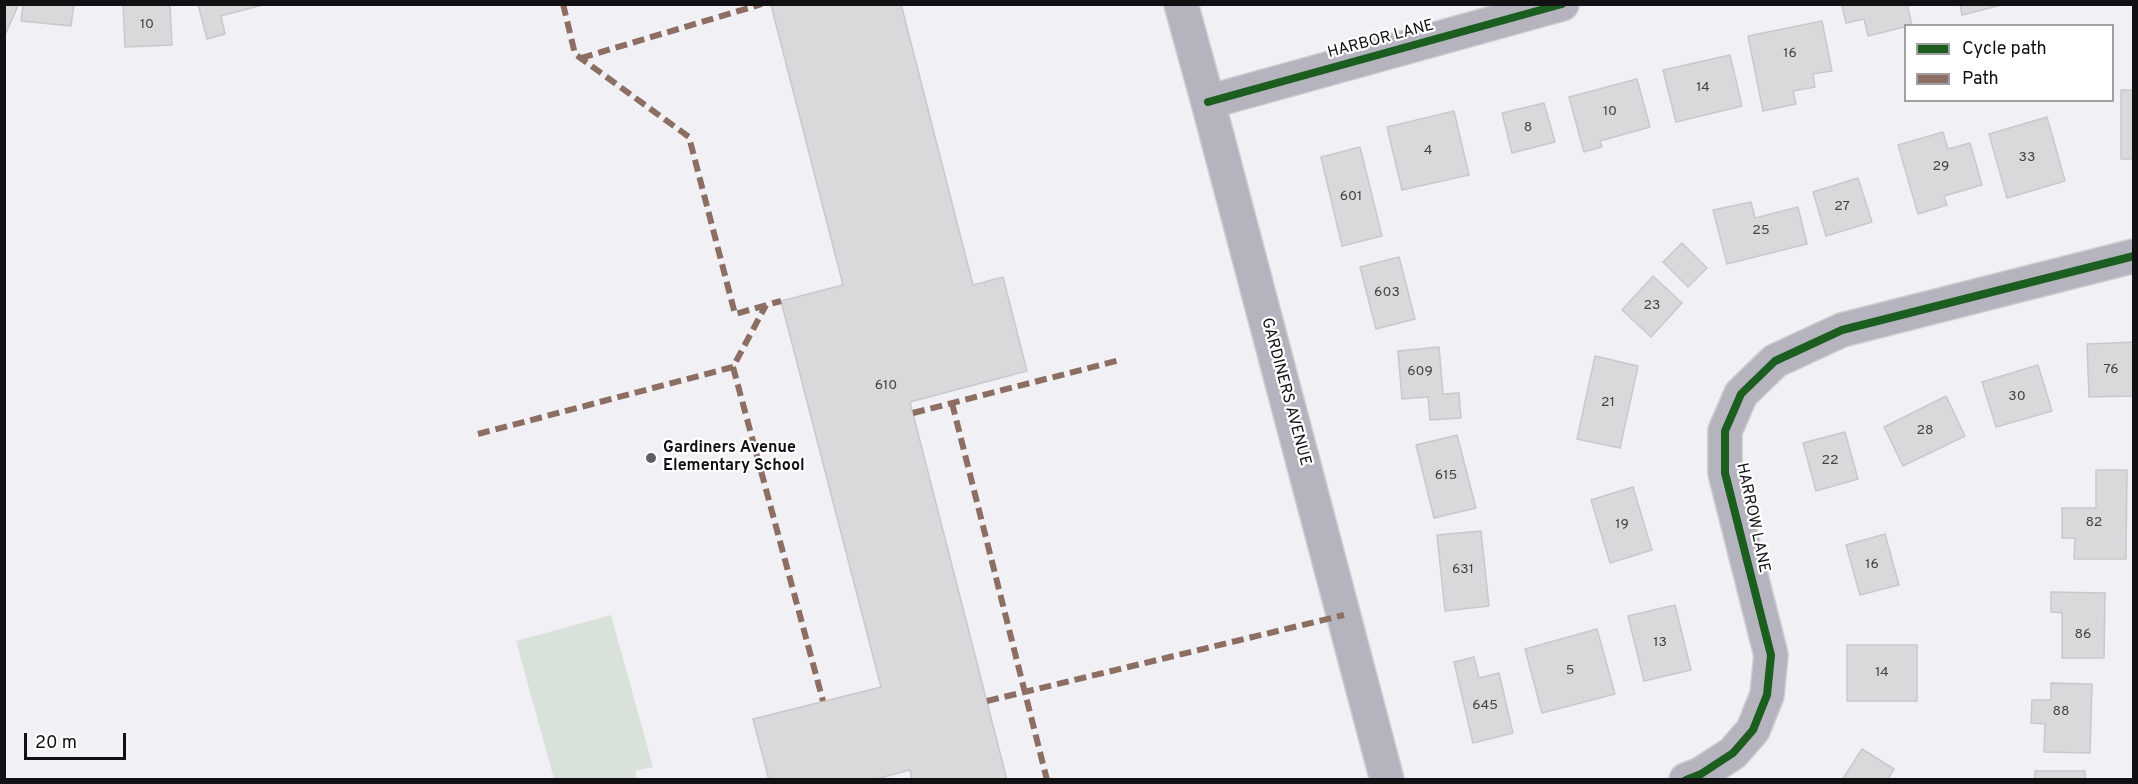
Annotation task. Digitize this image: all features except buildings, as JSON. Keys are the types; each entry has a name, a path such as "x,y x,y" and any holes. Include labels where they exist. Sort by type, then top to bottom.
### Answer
{"street":[{"name":"GARDINERS AVENUE","path":"1180,4 1387,780"},
{"name":"HARBOR LANE","path":"1208,102 1562,4"},
{"name":"HARROW LANE","path":"1686,780 1701,774 1733,753 1753,730 1767,695 1771,655 1725,473 1725,431 1741,394 1775,361 1842,330 2133,256"}],"shaded area":[{"path":"611,615 653,767 635,771 637,779 554,779 516,641"}],"marked path":[{"path":"563,4 575,54 689,137 735,314 781,301"},
{"path":"581,58 762,4"},
{"path":"478,434 733,367 766,305"},
{"path":"913,413 1120,360"},
{"path":"733,367 823,701"},
{"path":"952,403 1047,780"},
{"path":"987,701 1344,615"}],"cycle path":[{"path":"1208,102 1562,4"},
{"path":"1686,780 1701,774 1733,753 1753,730 1767,695 1771,655 1725,473 1725,431 1741,394 1775,361 1842,330 2134,256"}],"place":[{"name":"Gardiners Avenue Elementary School","path":"651,458"}]}
